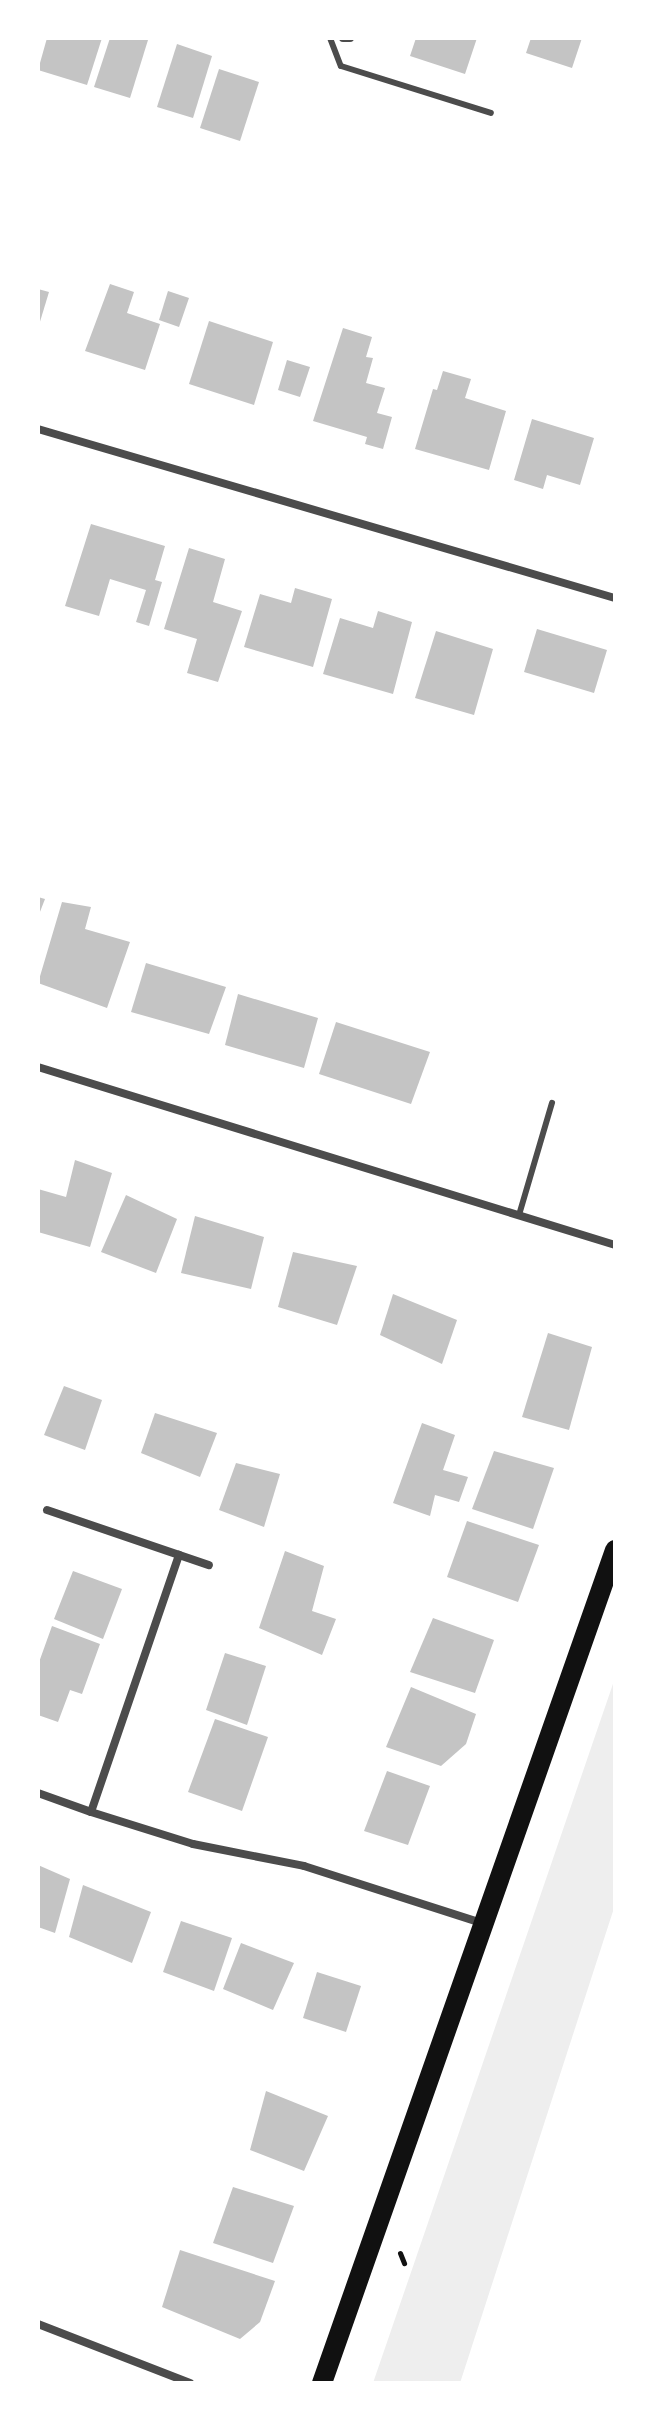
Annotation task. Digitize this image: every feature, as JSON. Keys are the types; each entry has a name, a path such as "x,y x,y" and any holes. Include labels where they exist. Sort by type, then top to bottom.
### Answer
{"main road":[{"path":"322,2383 615,1550"}],"street":[{"path":"343,38 350,38"},
{"path":"38,429 615,598"},
{"path":"38,1067 615,1245"},
{"path":"47,1510 209,1565"},
{"path":"91,1812 179,1555"},
{"path":"38,1793 193,1844 304,1866 484,1924"},
{"path":"38,2324 190,2383"}],"lane":[{"path":"330,38 341,66 491,113"},
{"path":"519,1215 552,1103"}],"shaded area":[{"path":"615,1678 615,1905 460,2383 373,2383"}],"building":[{"path":"47,38 102,38 87,85 38,70"},
{"path":"110,38 148,40 130,98 94,87"},
{"path":"416,38 477,38 465,74 410,56"},
{"path":"531,38 582,38 572,68 526,53"},
{"path":"177,44 212,56 193,118 157,107"},
{"path":"219,69 259,82 240,141 200,128"},
{"path":"110,284 134,292 127,313 160,324 145,370 85,351"},
{"path":"38,289 49,292 39,325 38,325"},
{"path":"168,291 189,298 179,327 159,320"},
{"path":"209,321 273,342 254,405 189,384"},
{"path":"343,328 372,337 366,357 373,358 366,383 385,388 377,413 392,417 383,449 365,444 367,437 313,421"},
{"path":"287,360 310,367 300,397 278,390"},
{"path":"443,371 471,379 465,398 506,411 489,470 415,449 433,389 437,390"},
{"path":"532,419 594,438 580,485 547,475 543,489 514,480"},
{"path":"91,524 165,546 155,580 162,582 149,626 136,622 146,590 110,579 99,616 65,606"},
{"path":"189,548 225,559 213,602 242,611 218,682 187,673 197,639 164,629"},
{"path":"295,588 332,599 313,667 244,647 260,594 291,603"},
{"path":"378,611 412,622 393,694 323,674 340,618 373,628"},
{"path":"537,629 607,650 594,693 524,672"},
{"path":"436,631 493,649 474,715 415,698"},
{"path":"38,897 45,899 38,917"},
{"path":"62,902 91,907 85,929 130,942 107,1008 38,983"},
{"path":"146,963 226,987 209,1034 131,1012"},
{"path":"238,994 318,1018 304,1068 225,1045"},
{"path":"336,1022 430,1052 411,1104 319,1074"},
{"path":"75,1160 112,1173 90,1247 38,1232 38,1189 66,1197"},
{"path":"126,1195 177,1219 156,1273 101,1252"},
{"path":"195,1216 264,1237 251,1289 181,1273"},
{"path":"293,1252 357,1266 337,1325 278,1307"},
{"path":"393,1294 457,1320 442,1364 380,1335"},
{"path":"548,1333 592,1347 569,1430 522,1417"},
{"path":"64,1386 102,1400 85,1450 44,1435"},
{"path":"155,1413 217,1433 200,1477 141,1453"},
{"path":"422,1423 455,1435 443,1470 468,1477 459,1502 435,1495 430,1516 393,1503"},
{"path":"494,1451 554,1468 533,1529 472,1509"},
{"path":"236,1463 280,1474 264,1527 219,1510"},
{"path":"467,1521 539,1545 518,1602 447,1577"},
{"path":"285,1551 324,1566 312,1611 336,1619 322,1655 259,1628"},
{"path":"73,1571 122,1589 103,1639 54,1619"},
{"path":"433,1618 494,1640 475,1693 410,1672"},
{"path":"52,1626 100,1644 82,1694 70,1690 58,1722 38,1715 38,1665"},
{"path":"225,1653 266,1666 247,1725 206,1710"},
{"path":"411,1687 476,1714 466,1744 441,1766 386,1747"},
{"path":"215,1719 268,1737 242,1811 188,1792"},
{"path":"387,1771 430,1786 408,1845 364,1831"},
{"path":"38,1865 70,1879 55,1933 38,1927"},
{"path":"83,1885 151,1912 132,1963 69,1937"},
{"path":"181,1921 232,1938 214,1991 163,1972"},
{"path":"241,1943 294,1963 273,2010 223,1989"},
{"path":"317,1972 361,1986 346,2032 303,2018"},
{"path":"266,2091 328,2116 304,2171 250,2150"},
{"path":"233,2187 294,2206 273,2263 213,2243"},
{"path":"180,2250 275,2281 260,2322 240,2339 162,2307"}]}
